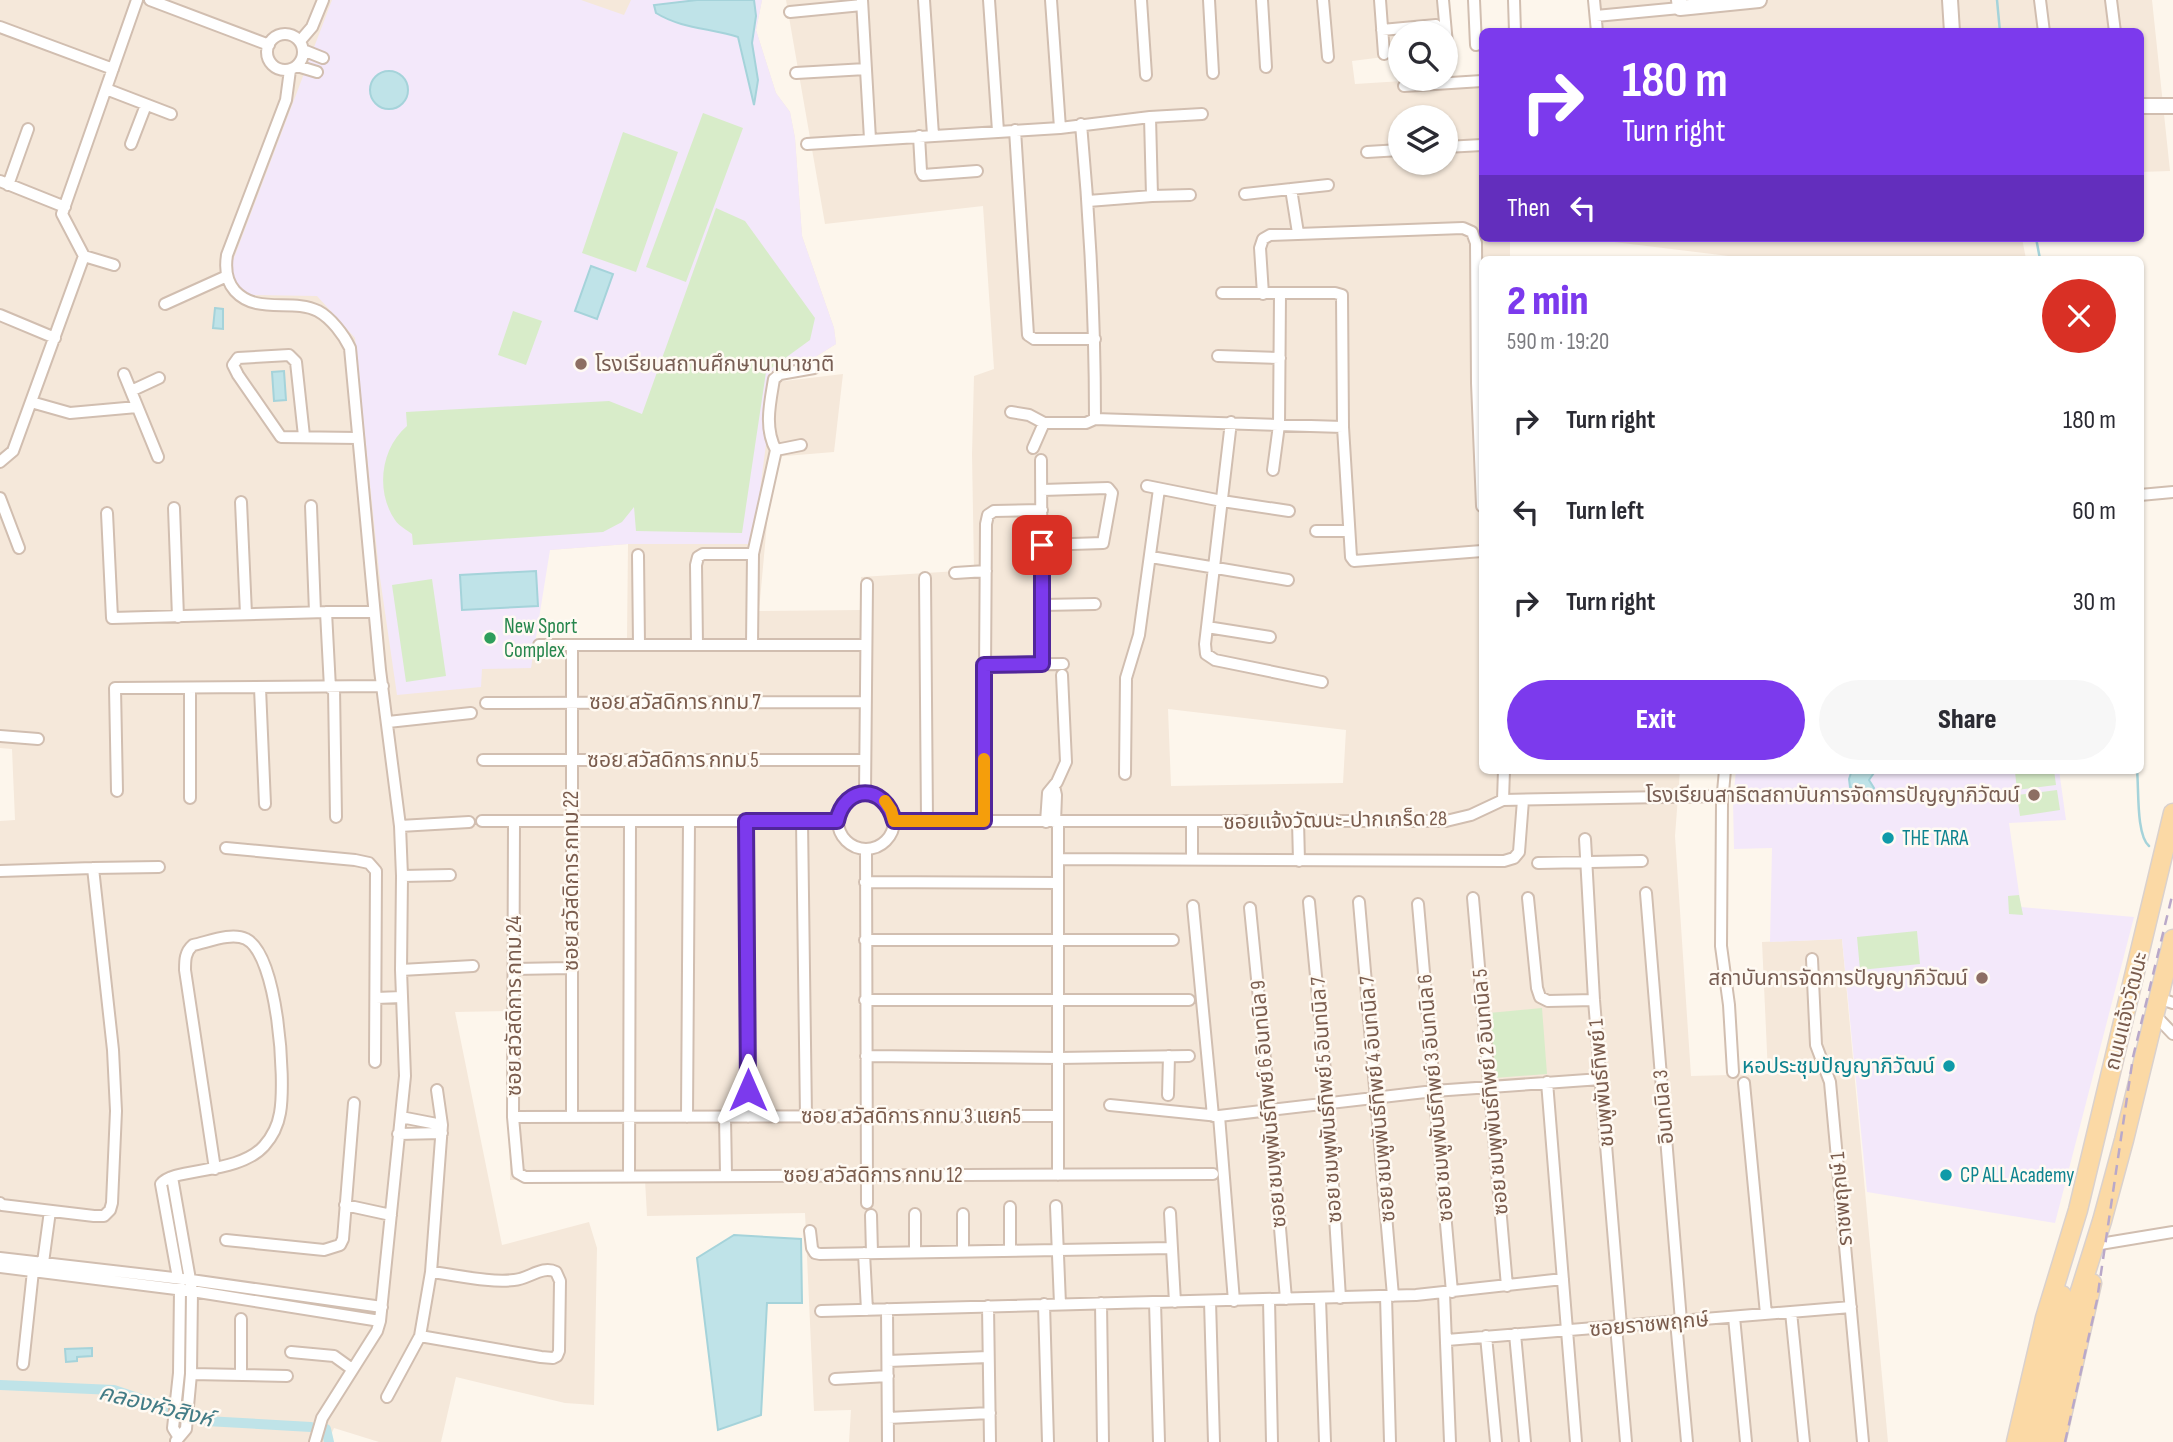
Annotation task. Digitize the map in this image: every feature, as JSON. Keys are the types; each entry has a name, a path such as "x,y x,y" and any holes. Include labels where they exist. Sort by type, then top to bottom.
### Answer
{"main road":[{"name":"ถนนแจ้งวัฒนะ","path":"2029,1442 2059,1317 2078,1210 2173,813"},
{"name":"ถนนแจ้งวัฒนะ","path":"2042,1442 2070,1322 2102,1221 2162,1005 2173,939"},
{"name":"ถนนแจ้งวัฒนะ","path":"2015,1442 2045,1318 2078,1210"},
{"name":"ถนนแจ้งวัฒนะ","path":"2056,1442 2086,1320 2102,1221"}],"street":[{"path":"114,265 84,256 62,214 137,0"},
{"path":"150,0 269,45"},
{"path":"315,1442 322,1418 377,1331 382,1307 405,1076 400,826 374,612 350,348 340,332 318,311 249,302 231,287 227,276 227,255 286,100 293,68 302,60 301,46 323,0"},
{"path":"924,0 933,135"},
{"path":"989,0 998,131"},
{"path":"1051,0 1060,128"},
{"path":"1142,0 1146,75"},
{"path":"1209,0 1213,73"},
{"path":"1262,0 1266,67"},
{"path":"1323,0 1328,57"},
{"path":"1380,0 1384,54"},
{"path":"1443,0 1445,21"},
{"path":"1474,0 1476,45"},
{"path":"1514,0 1515,28"},
{"path":"1594,0 1597,28"},
{"path":"1596,16 1680,4 1759,0"},
{"path":"1950,0 1952,28"},
{"path":"2039,0 2043,28"},
{"path":"2111,0 2114,28"},
{"path":"790,12 862,3 870,139"},
{"path":"0,27 113,69"},
{"path":"1382,30 1388,29"},
{"path":"317,72 280,69 274,66 269,59 269,45 273,38 284,34 293,36 301,46 323,58"},
{"path":"796,73 866,69"},
{"path":"1458,83 1479,81"},
{"path":"106,89 171,114"},
{"path":"131,144 146,105"},
{"path":"2144,106 2173,106"},
{"path":"807,144 1060,128 1150,117 1202,114"},
{"path":"1150,117 1152,196"},
{"path":"1081,124 1095,339 1095,419"},
{"path":"28,129 4,183 65,207"},
{"path":"1015,130 1028,335 1034,339 1095,339"},
{"path":"919,136 923,175 977,171"},
{"path":"1458,146 1479,145"},
{"path":"1367,152 1388,151"},
{"path":"1245,194 1328,185"},
{"path":"1291,189 1298,233"},
{"path":"1088,201 1190,195"},
{"path":"1263,293 1261,248 1263,239 1270,235 1463,228 1472,232 1476,243 1479,432"},
{"path":"0,462 13,451 84,256"},
{"path":"165,304 227,276"},
{"path":"1222,293 1342,295 1343,427 1353,561 1479,551"},
{"path":"1273,470 1279,425 1280,293"},
{"path":"0,315 55,338"},
{"path":"304,436 296,362 293,358 289,355 234,360 233,365 238,375 277,434 285,438 358,438"},
{"path":"1218,356 1280,358"},
{"path":"752,645 753,554 776,450 771,443 769,428 774,379 780,374 814,368"},
{"path":"124,374 158,457"},
{"path":"131,391 159,378"},
{"path":"31,402 70,414 137,407"},
{"path":"1011,412 1029,415 1044,423 1086,423 1095,419 1343,427"},
{"path":"1231,422 1206,654 1211,659 1322,682"},
{"path":"1033,448 1044,423"},
{"path":"776,450 801,445"},
{"path":"1041,460 1042,664"},
{"path":"1147,486 1289,511"},
{"path":"1042,489 1108,488 1112,493 1103,543 1042,545"},
{"path":"1125,774 1126,678 1137,643 1159,489"},
{"path":"2144,495 2173,492"},
{"path":"0,498 19,548"},
{"path":"241,502 246,614"},
{"path":"312,506 321,612 332,688 337,817"},
{"path":"174,508 178,617"},
{"path":"984,821 988,515 994,511 1042,510"},
{"path":"107,513 112,618 374,612"},
{"path":"1316,531 1349,531"},
{"path":"697,645 698,557 703,554 753,554"},
{"path":"638,555 639,645"},
{"path":"1151,557 1288,580"},
{"path":"955,573 986,571"},
{"path":"925,578 927,821"},
{"path":"865,793 867,584"},
{"path":"1042,605 1095,604"},
{"path":"1207,627 1270,637"},
{"path":"539,645 866,645"},
{"name":"ซอย สวัสดิการ กทม 22","path":"572,645 572,1117"},
{"path":"984,665 1042,664 1063,670 1066,762 1048,793 1058,859 1058,1175"},
{"path":"117,791 116,688 383,686"},
{"path":"190,688 190,798"},
{"path":"260,688 265,804"},
{"name":"ซอย สวัสดิการ กทม 7","path":"486,702 865,702"},
{"path":"388,722 471,713"},
{"path":"0,736 38,739"},
{"name":"ซอย สวัสดิการ กทม 5","path":"483,760 864,760"},
{"path":"1503,800 1504,774"},
{"path":"1725,774 1721,946 1729,1005 1733,1072"},
{"path":"865,793 876,795 885,801 894,821 892,832 886,841 866,850 855,848 846,841 839,832 837,821 839,810 846,802 855,795 865,793"},
{"name":"ซอยแจ้งวัฒนะ-ปากเกร็ด 28","path":"894,821 1446,821 1471,815 1503,800 1723,796"},
{"path":"1058,859 1504,861 1514,858 1519,852 1523,800"},
{"path":"482,821 837,821"},
{"name":"ซอย สวัสดิการ กทม 24","path":"514,821 513,1117 518,1173 534,1178"},
{"path":"629,1175 630,821"},
{"path":"687,1117 689,821"},
{"path":"746,821 748,1117"},
{"path":"802,821 806,1116"},
{"path":"1298,821 1299,860"},
{"path":"400,826 469,822"},
{"path":"1192,822 1192,860"},
{"name":"ชมพูพันธ์ทิพย์ 1","path":"1585,839 1626,1442"},
{"path":"226,848 369,863 376,871 375,1062"},
{"path":"866,850 867,1203"},
{"path":"1538,863 1642,861"},
{"path":"0,871 159,867"},
{"path":"0,1203 104,1216 112,1203 116,1111 93,868"},
{"path":"402,876 450,875"},
{"path":"864,882 1058,883"},
{"name":"อินทนิล 3","path":"1646,894 1686,1442"},
{"name":"ซอย ชมพูพันธ์ทิพย์ 2 อินทนิล 5","path":"1473,898 1507,1286"},
{"path":"1528,898 1540,997 1548,1001 1594,1000"},
{"name":"ซอย ชมพูพันธ์ทิพย์ 5 อินทนิล 7","path":"1309,902 1328,1103 1340,1298"},
{"name":"ซอย ชมพูพันธ์ทิพย์ 4 อินทนิล 7","path":"1359,902 1378,1098 1389,1296 1390,1442"},
{"name":"ซอย ชมพูพันธ์ทิพย์ 3 อินทนิล 6","path":"1418,904 1448,1293 1450,1442"},
{"path":"1193,905 1234,1300"},
{"name":"ซอย ชมพูพันธ์ทิพย์ 6 อินทนิล 9","path":"1250,908 1286,1299"},
{"path":"186,1284 173,1428 177,1439 186,1429 191,1374 186,1284 160,1190 163,1181 172,1177 215,1169 253,1157 273,1134 280,1115 283,1091 271,984 265,962 248,940 238,936 193,945 188,949 186,958 185,970 215,1169"},
{"path":"865,940 1173,940"},
{"name":"ราชพฤกษ์ 1","path":"1812,959 1816,1045 1830,1082 1863,1442"},
{"path":"401,970 473,966"},
{"path":"514,969 571,968"},
{"path":"376,998 402,997"},
{"path":"865,1000 1189,1000"},
{"path":"2162,1005 2173,1034"},
{"path":"866,1056 1189,1056"},
{"path":"1168,1095 1169,1056"},
{"path":"1110,1105 1216,1116 1434,1091 1601,1079"},
{"path":"1547,1082 1576,1442"},
{"path":"1744,1083 1766,1314"},
{"path":"387,1398 420,1336 431,1272 442,1129 437,1090"},
{"path":"226,1240 331,1249 340,1245 343,1239 354,1103"},
{"name":"ซอย สวัสดิการ กทม 3 แยก5","path":"513,1117 1058,1116"},
{"path":"401,1117 442,1129"},
{"path":"725,1117 726,1175"},
{"path":"398,1134 442,1129"},
{"name":"ซอย สวัสดิการ กทม 12","path":"534,1178 629,1175 1213,1174"},
{"path":"345,1205 391,1215"},
{"path":"1056,1206 1060,1304"},
{"path":"1010,1207 1010,1250"},
{"path":"23,1364 50,1210"},
{"path":"1170,1213 1175,1302"},
{"path":"915,1214 915,1252"},
{"path":"963,1214 963,1251"},
{"path":"867,1310 871,1215"},
{"path":"810,1231 814,1253 1172,1248"},
{"path":"2099,1244 2173,1232"},
{"path":"0,1258 40,1269"},
{"path":"0,1267 186,1284 382,1307"},
{"path":"420,1336 541,1357 554,1358 559,1350 560,1281 556,1272 550,1269 542,1270 511,1281 431,1272"},
{"path":"821,1311 1320,1299 1448,1293 1563,1279"},
{"path":"186,1284 380,1321"},
{"path":"1320,1299 1325,1442"},
{"path":"1269,1300 1272,1442"},
{"path":"1210,1301 1214,1442"},
{"path":"1155,1302 1159,1442"},
{"path":"1101,1303 1103,1442"},
{"path":"1044,1304 1048,1442"},
{"path":"988,1306 990,1442"},
{"name":"ซอยราชพฤกษ์","path":"1447,1340 1851,1307"},
{"path":"887,1309 888,1442"},
{"path":"1791,1312 1804,1442"},
{"path":"1734,1317 1746,1442"},
{"path":"241,1319 241,1375"},
{"path":"1515,1334 1525,1442"},
{"path":"1486,1336 1496,1442"},
{"path":"291,1352 334,1356 352,1369"},
{"path":"888,1361 988,1357"},
{"path":"191,1374 287,1376"},
{"path":"835,1379 888,1376"},
{"path":"888,1418 990,1413"}],"shaded area":[{"path":"0,0 762,0 756,30 776,93 790,112 795,138 802,236 834,328 836,344 776,382 843,374 834,452 773,457 759,611 860,610 861,577 974,570 974,376 994,369 983,206 825,224 786,0 1446,0 1448,21 1388,21 1388,56 1352,61 1355,84 1388,82 1388,91 1458,91 1458,78 1479,76 1479,242 1510,242 1510,256 1479,256 1479,774 1680,774 1675,836 1691,1076 1768,1074 1762,942 1842,939 1888,1442 849,1442 851,1410 814,1411 805,1213 647,1216 645,1180 510,1180 509,1011 455,1012 502,1245 589,1222 597,1248 594,1405 565,1403 456,1377 441,1442 379,1442 334,1428 328,1442 0,1442 0,821 15,820 12,749 0,748","holes":["628,544 627,638 534,641 549,550","1168,709 1346,730 1343,783 1171,786"]},
{"name":"โรงเรียนสถานศึกษานานาชาติ","path":"332,0 581,0 624,15 631,0 762,0 756,30 776,93 790,112 795,138 802,236 834,328 836,344 774,383 753,544 628,544 550,550 531,668 482,669 481,687 397,695 379,571 355,338 317,296 252,295 241,291 234,278 232,263"},
{"path":"1588,0 2152,0 2170,171 2144,172 2144,28 1591,28"},
{"path":"1614,242 2023,242 2025,256 1728,256"},
{"name":"สถาบันการจัดการปัญญาภิวัฒน์","path":"1736,774 2060,774 2066,820 2009,823 2021,907 2134,917 2055,1223 1867,1192 1842,939 1770,942 1772,848 1734,849"}],"green space":[{"path":"703,113 743,128 686,282 646,267"},
{"path":"623,132 678,152 636,272 582,253"},
{"path":"716,208 745,221 815,318 810,340 766,372 742,533 636,531 634,507 622,522 603,532 413,545 412,534 397,522 389,509 383,483 391,446 407,426 406,412 609,401 642,414"},
{"path":"513,311 542,321 526,365 498,355"},
{"path":"432,579 446,676 406,682 392,585"},
{"path":"2015,774 2055,774 2056,785 2017,790"},
{"path":"2057,790 2060,810 2020,816 2017,795"},
{"path":"2019,895 2023,915 2009,914 2008,896"},
{"path":"1917,931 1920,964 1860,970 1857,937"},
{"path":"1542,1008 1547,1074 1494,1078 1489,1013"}],"water":[{"path":"697,0 754,0 756,16 752,43 758,80 754,105 738,37 676,22 656,13 654,5"},
{"path":"389,71 403,76 408,90 403,104 389,109 375,104 370,90 375,76"},
{"path":"591,266 613,274 597,319 575,311"},
{"path":"215,308 223,309 223,329 213,328"},
{"path":"284,371 286,400 274,401 272,372"},
{"path":"536,571 538,606 462,610 460,575"},
{"path":"1851,774 1873,774 1869,780 1874,788 1869,795 1850,787"},
{"path":"734,1235 801,1239 802,1303 767,1303 761,1415 718,1430 697,1258"},
{"path":"92,1348 92,1356 77,1357 77,1361 66,1362 65,1349"}],"waterway":[{"path":"1997,0 2000,28"},
{"path":"2037,242 2039,256"},
{"path":"2137,774 2140,822 2149,846"},
{"name":"คลองหัวสิงห์","path":"0,1385 114,1390 206,1421 311,1427"},
{"path":"326,1429 329,1442"}],"railway":[{"path":"2065,1442 2097,1300 2133,1057 2173,892"}],"slow traffic":[{"path":"885,801 894,821 984,821 984,759"}],"place":[{"name":"โรงเรียนสถานศึกษานานาชาติ","path":"581,364"},
{"name":"New Sport Complex","path":"490,638"},
{"name":"โรงเรียนสาธิตสถาบันการจัดการปัญญาภิวัฒน์","path":"2034,795"},
{"name":"THE TARA","path":"1888,838"},
{"name":"สถาบันการจัดการปัญญาภิวัฒน์","path":"1982,978"},
{"name":"หอประชุมปัญญาภิวัฒน์","path":"1949,1066"},
{"name":"CP ALL Academy","path":"1946,1175"}],"route":[{"path":"748,1090 746,821 837,821 839,810 846,802 855,795 865,793 876,795 885,801 894,821 984,821 984,665 1042,664 1042,545"}]}
